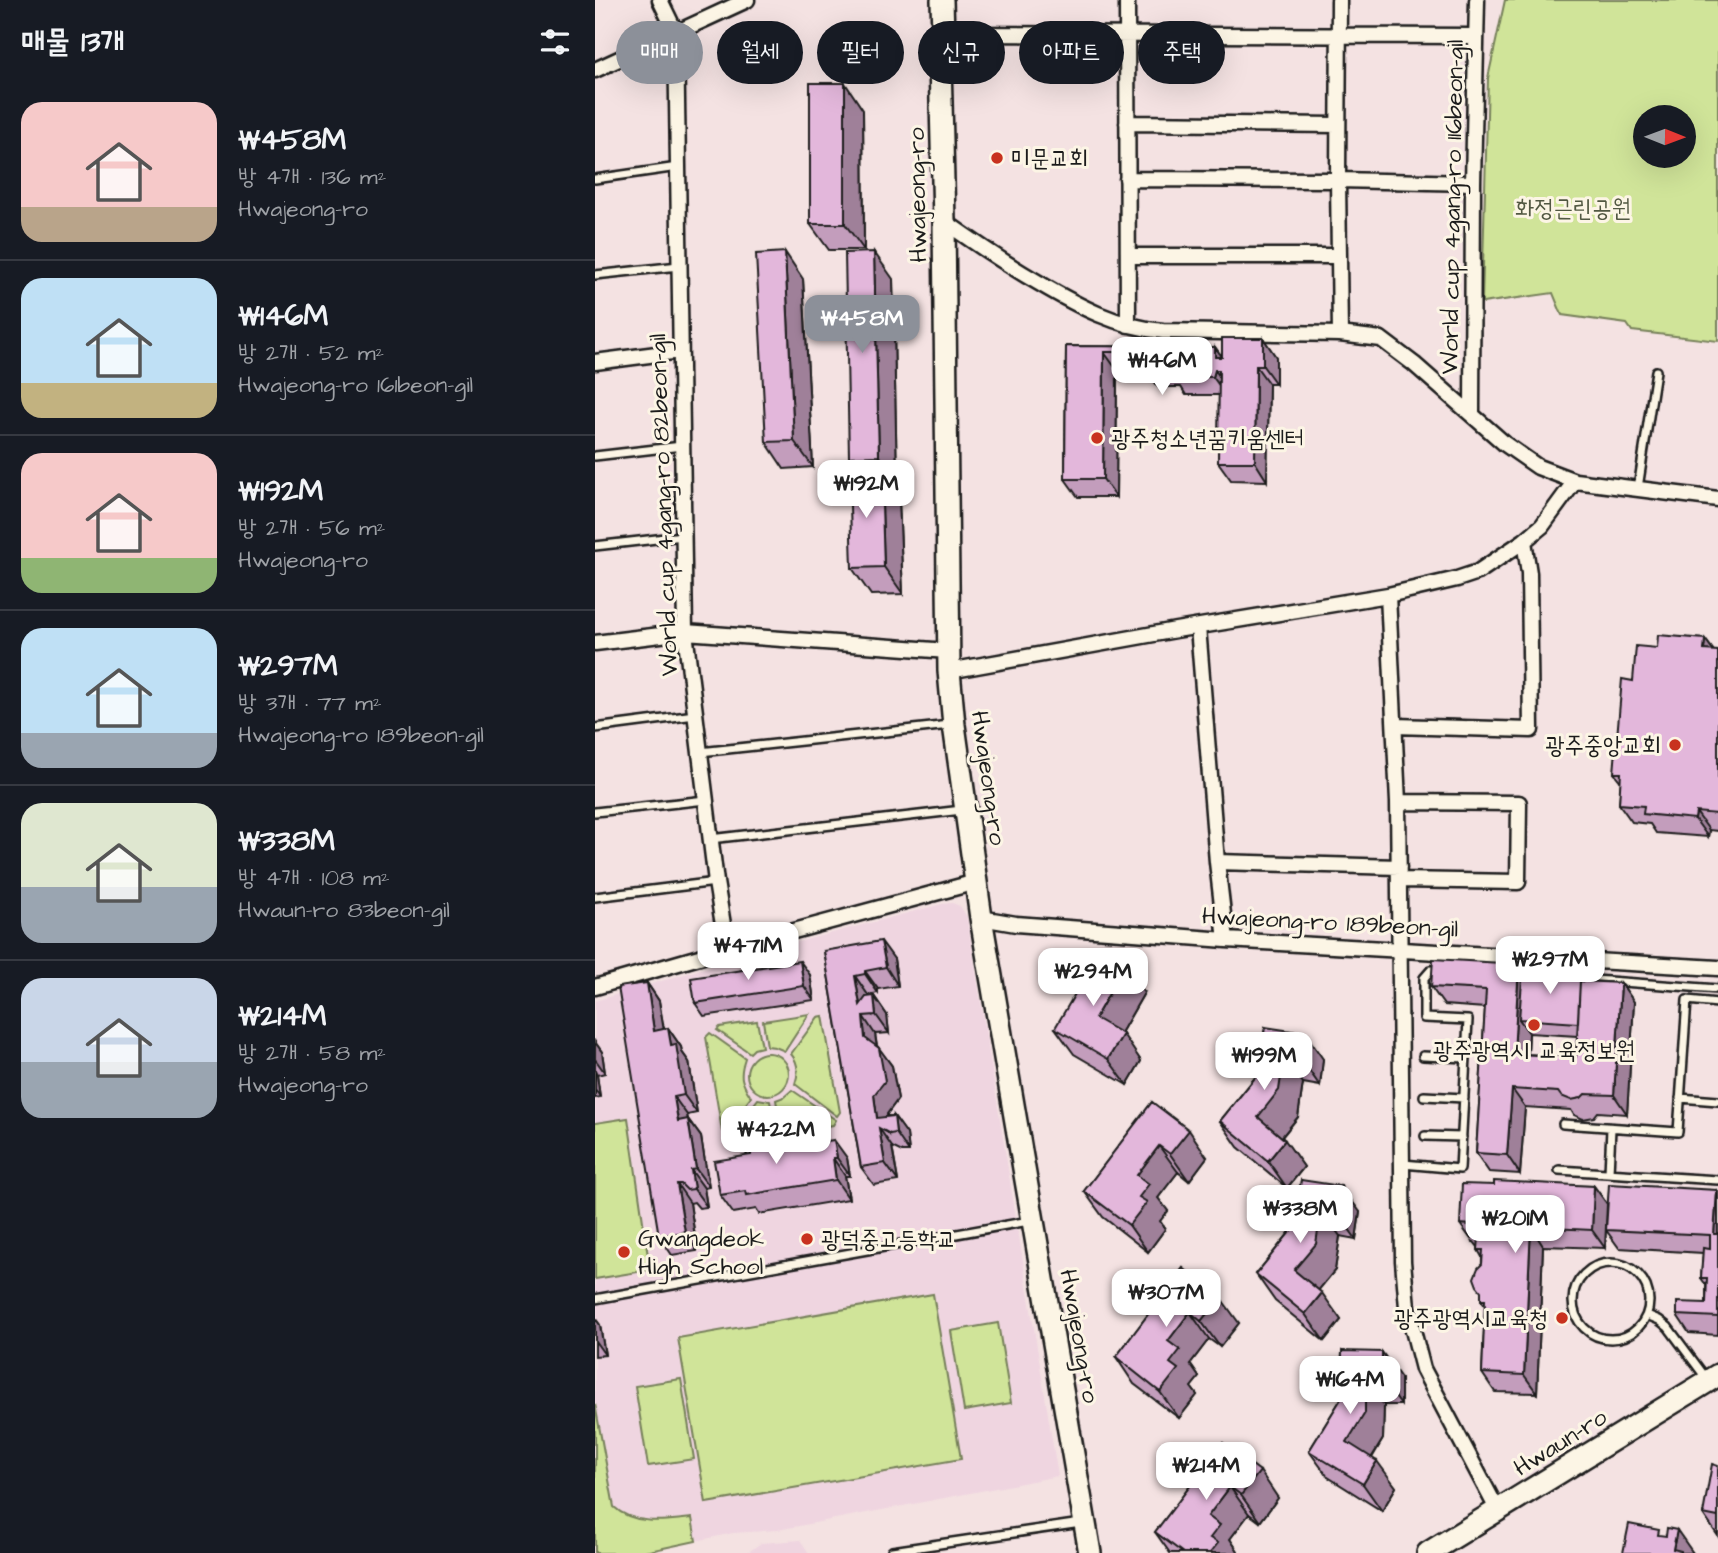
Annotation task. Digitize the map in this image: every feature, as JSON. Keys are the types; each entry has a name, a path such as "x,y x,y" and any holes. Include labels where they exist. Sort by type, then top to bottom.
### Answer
{"street":[{"name":"World cup 4gang-ro 82beon-gil","path":"660,0 670,21"},
{"path":"702,21 747,0"},
{"name":"Hwajeong-ro","path":"942,0 943,21"},
{"path":"1127,0 1128,325"},
{"path":"1339,0 1340,334"},
{"name":"World cup 4gang-ro 116beon-gil","path":"1472,415 1477,0"},
{"path":"1005,34 1476,36"},
{"path":"595,70 616,60"},
{"name":"World cup 4gang-ro 82beon-gil","path":"677,84 685,632 716,882 727,949"},
{"name":"Hwajeong-ro","path":"941,84 948,661 954,725 981,918 1090,1553"},
{"path":"1127,123 1338,125"},
{"path":"1128,179 1473,183"},
{"path":"944,221 1063,297 1094,313 1128,325 1163,331 1340,334 1381,339 1414,364 1505,444 1538,467 1575,481 1718,499"},
{"path":"1128,256 1339,256"},
{"path":"595,362 680,351"},
{"path":"595,643 685,632 948,661 1198,627 1388,595 1478,572 1542,526 1575,481"},
{"path":"1395,726 1531,730 1529,573 1524,541"},
{"path":"1388,595 1398,803 1403,1261 1407,1307 1423,1369 1498,1511"},
{"path":"1198,627 1226,940"},
{"path":"1217,862 1518,882 1519,803 1398,803"},
{"path":"595,987 976,882"},
{"name":"Hwajeong-ro 189beon-gil","path":"981,918 1226,940 1718,968"},
{"name":"Hwaun-ro","path":"1428,1553 1713,1378"}],"lane":[{"path":"595,179 678,167"},
{"path":"595,275 679,266"},
{"path":"1637,488 1656,371"},
{"path":"595,456 682,446"},
{"path":"595,546 683,536"},
{"path":"595,728 695,715"},
{"path":"700,752 954,725"},
{"path":"595,812 706,800"},
{"path":"711,839 966,810"},
{"path":"595,897 716,882"},
{"path":"1402,1164 1460,1169 1468,1020 1425,1018 1424,978 1430,970 1445,969"},
{"path":"1568,978 1718,989"},
{"path":"1563,1124 1678,1132 1687,1000 1718,1003"},
{"path":"1423,1056 1466,1058"},
{"path":"1424,1096 1464,1098"},
{"path":"1680,1098 1718,1101"},
{"path":"1609,1173 1611,1128"},
{"path":"1425,1136 1462,1137"},
{"path":"1559,1170 1718,1180"},
{"path":"595,1298 1033,1220"},
{"path":"1608,1263 1620,1264 1642,1278 1648,1290 1647,1315 1633,1333 1613,1340 1602,1339 1583,1328 1577,1319 1573,1297 1577,1285 1585,1274 1595,1267 1608,1263"},
{"path":"1647,1315 1668,1326 1713,1378"},
{"path":"893,1553 1085,1522"}],"shaded area":[{"name":"광덕중고등학교","path":"952,903 960,906 967,917 1058,1476 778,1530 733,1533 640,1553 595,1553 595,1001 745,956"},
{"path":"800,1540 809,1553 747,1553 761,1543"}],"green space":[{"name":"화정근린공원","path":"1505,0 1718,0 1718,341 1632,331 1627,324 1562,315 1553,293 1482,303 1488,78"},
{"path":"809,1014 785,1051 767,1046 763,1021"},
{"path":"823,1016 840,1112 837,1116 795,1084 797,1068 791,1054 818,1017"},
{"path":"757,1021 762,1047 750,1053 717,1030 720,1027"},
{"path":"710,1033 745,1058 742,1079 751,1097 726,1131 722,1131 706,1037"},
{"path":"768,1053 783,1059 789,1074 783,1089 768,1095 753,1089 747,1074 753,1059"},
{"path":"792,1090 836,1120 833,1125 782,1134 776,1100"},
{"path":"758,1099 770,1101 776,1135 732,1142 728,1139"},
{"path":"628,1118 650,1270 595,1279 595,1123"},
{"path":"933,1294 961,1459 706,1503 678,1338"},
{"path":"998,1323 1011,1403 964,1411 951,1331"},
{"path":"681,1379 694,1459 648,1466 635,1386"},
{"path":"595,1404 614,1507 641,1520 692,1518 696,1541 640,1553 595,1553"}],"building":[{"path":"810,83 845,84 845,224 810,224"},
{"path":"785,252 794,441 766,442 756,254"},
{"path":"874,252 879,456 849,457 845,253"},
{"path":"1222,338 1263,338 1263,366 1256,366 1255,462 1218,462 1219,370 1215,370 1213,377 1174,376 1174,369 1145,369 1146,352 1104,352 1103,479 1065,479 1066,346 1215,347 1215,357 1222,357"},
{"path":"881,473 884,567 852,568 849,474"},
{"name":"광주중앙교회","path":"1658,635 1705,639 1704,650 1718,651 1717,814 1696,812 1695,819 1643,814 1644,806 1619,804 1621,773 1614,773 1622,679 1633,681 1636,646 1657,648"},
{"path":"881,941 886,967 855,976 860,1005 866,997 874,996 876,1015 863,1016 865,1038 879,1048 885,1081 874,1095 877,1118 894,1116 896,1133 890,1134 879,1128 885,1163 861,1167 824,951"},
{"path":"1100,951 1125,966 1095,1018 1123,1034 1108,1059 1055,1028"},
{"path":"1433,959 1519,964 1514,1054 1576,1057 1580,981 1621,983 1614,1095 1585,1094 1581,1098 1571,1100 1558,1092 1512,1089 1507,1155 1476,1153 1486,990 1431,987"},
{"path":"800,961 804,986 695,1003 691,978"},
{"path":"1523,969 1584,973 1584,981 1580,981 1578,1023 1519,1019"},
{"path":"647,983 654,1031 668,1028 671,1045 676,1044 684,1095 674,1097 678,1121 688,1119 696,1169 691,1170 694,1189 687,1190 677,1184 685,1232 659,1236 618,987"},
{"path":"1265,1027 1305,1033 1301,1059 1284,1057 1279,1090 1258,1117 1285,1140 1268,1161 1220,1121 1258,1074"},
{"path":"1152,1102 1189,1130 1170,1154 1159,1146 1137,1175 1149,1184 1139,1197 1147,1202 1129,1225 1084,1191"},
{"path":"786,1132 788,1147 834,1140 836,1180 747,1195 746,1191 720,1195 714,1161 751,1155 751,1149 744,1150 742,1139"},
{"path":"1301,1180 1341,1186 1337,1212 1321,1210 1316,1244 1294,1270 1322,1293 1305,1314 1256,1274 1294,1227"},
{"path":"1494,1181 1594,1186 1592,1230 1531,1227 1524,1375 1482,1373 1485,1300 1481,1300 1481,1291 1474,1278 1482,1264 1483,1250 1478,1250 1479,1237 1470,1237 1471,1225 1460,1224 1462,1184 1494,1185"},
{"path":"1609,1184 1717,1190 1714,1234 1718,1234 1718,1317 1677,1315 1677,1302 1706,1303 1707,1278 1701,1278 1703,1248 1710,1249 1710,1235 1606,1230"},
{"path":"1183,1268 1220,1297 1201,1321 1190,1312 1168,1341 1180,1350 1170,1363 1178,1369 1160,1392 1116,1357"},
{"path":"1342,1351 1382,1352 1382,1379 1365,1378 1365,1413 1347,1442 1377,1461 1363,1484 1309,1451 1341,1399"},
{"path":"1223,1443 1260,1471 1241,1495 1230,1487 1208,1516 1220,1525 1210,1538 1218,1543 1210,1553 1183,1553 1155,1532"},
{"path":"1712,1464 1718,1466 1718,1517 1703,1514"},
{"path":"1629,1524 1659,1530 1658,1535 1666,1536 1667,1528 1677,1530 1673,1549 1681,1553 1623,1553"}],"place":[{"name":"미문교회","path":"997,158"},
{"name":"광주청소년꿈키움센터","path":"1097,438"},
{"name":"광주중앙교회","path":"1675,745"},
{"name":"광주광역시 교육정보원","path":"1534,1025"},
{"name":"광덕중고등학교","path":"807,1239"},
{"name":"Gwangdeok High School","path":"624,1252"},
{"name":"광주광역시교육청","path":"1562,1318"}]}
